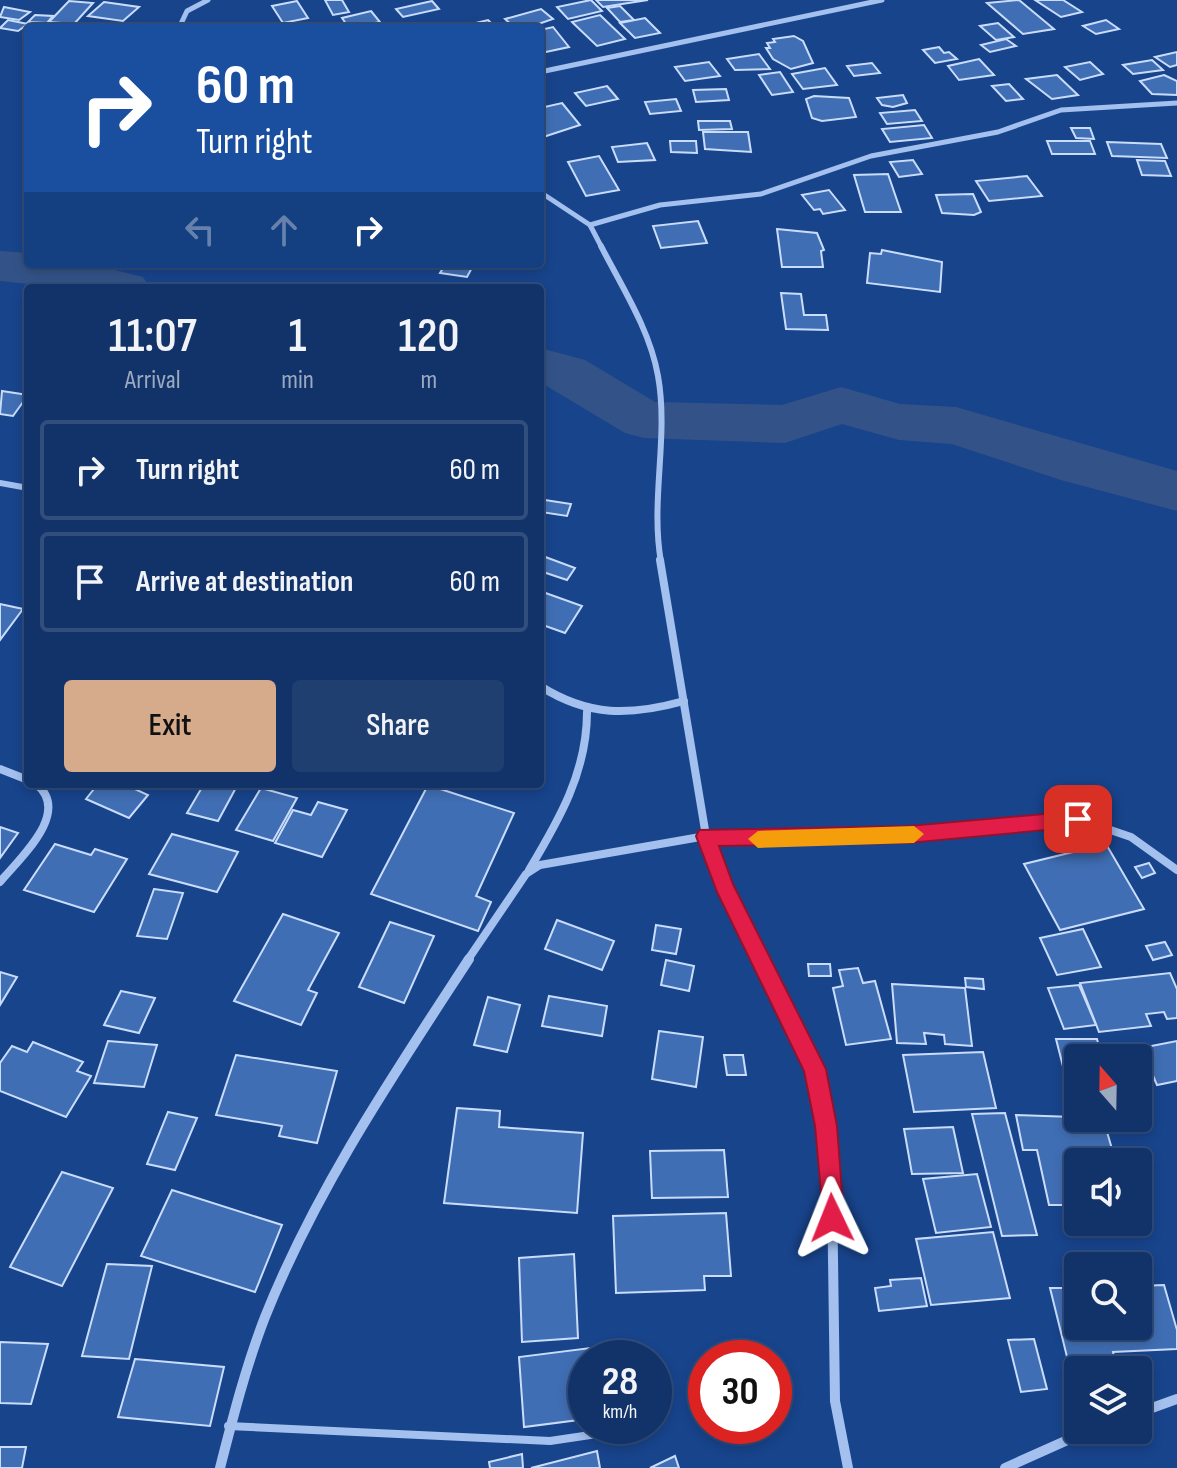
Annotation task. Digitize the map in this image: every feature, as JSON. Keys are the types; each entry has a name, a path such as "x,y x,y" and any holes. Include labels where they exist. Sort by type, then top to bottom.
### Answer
{"street":[{"path":"181,24 187,11 208,0"},
{"path":"544,71 882,0"},
{"path":"590,225 660,205 761,194 871,156 998,132 1061,110 1177,103"},
{"path":"544,195 590,225 641,325 658,376 661,413 655,506 658,546 706,836 724,886 815,1069 826,1126 832,1187 835,1401 848,1468"},
{"path":"0,483 24,487"},
{"path":"544,689 563,702 587,712 646,712 684,701"},
{"path":"220,1468 228,1426 279,1286 309,1219 392,1080 565,810 589,735 587,712"},
{"path":"0,769 24,778"},
{"path":"0,882 47,823 49,800 43,788"},
{"path":"526,874 558,860 706,836 748,840 908,835 1078,819 1102,823 1140,841 1177,870"},
{"path":"1152,1408 1177,1399"},
{"path":"1005,1468 1064,1442"}],"lane":[{"path":"228,1426 550,1441 568,1438"}],"building":[{"path":"325,0 342,0 349,12 333,15"},
{"path":"591,0 602,11 568,19 557,7"},
{"path":"596,0 648,0 603,7"},
{"path":"1019,0 1054,29 1023,34 987,3"},
{"path":"1035,0 1063,0 1082,12 1061,17"},
{"path":"69,1 93,3 74,24 49,22"},
{"path":"297,1 308,18 283,23 272,6"},
{"path":"432,1 439,9 403,17 396,9"},
{"path":"104,2 139,7 123,21 88,16"},
{"path":"620,6 634,20 620,22 607,8"},
{"path":"4,7 30,12 19,20 0,17"},
{"path":"541,9 553,19 539,24 511,24 505,19"},
{"path":"371,11 380,22 346,24 342,18"},
{"path":"35,15 53,16 47,23 28,22"},
{"path":"600,15 625,39 597,46 572,22"},
{"path":"645,18 660,33 635,38 620,23"},
{"path":"8,20 28,24 18,31 0,28"},
{"path":"488,20 492,24 471,24"},
{"path":"1106,20 1119,29 1096,34 1083,26"},
{"path":"998,23 1014,37 996,40 980,26"},
{"path":"553,27 569,47 544,52 544,29"},
{"path":"794,36 803,41 813,63 791,69 773,59 766,48 770,48 767,43 775,42 773,39"},
{"path":"1006,39 1016,46 990,52 981,45"},
{"path":"939,47 957,59 935,63 923,50"},
{"path":"1177,52 1177,65 1170,67 1155,57"},
{"path":"759,54 770,69 735,70 727,59"},
{"path":"979,59 994,75 959,80 948,66"},
{"path":"1152,60 1163,70 1133,74 1123,65"},
{"path":"709,62 720,76 685,81 675,67"},
{"path":"1090,62 1103,74 1080,80 1065,67"},
{"path":"872,63 880,73 854,76 847,66"},
{"path":"825,68 837,85 803,89 792,74"},
{"path":"780,72 793,92 772,95 759,75"},
{"path":"1057,75 1078,95 1052,99 1026,79"},
{"path":"1164,75 1177,81 1177,95 1152,94 1140,81"},
{"path":"1009,84 1023,99 1006,101 992,86"},
{"path":"607,86 618,99 586,106 575,93"},
{"path":"726,89 729,100 696,102 693,90"},
{"path":"903,95 907,103 893,107 882,105 877,98"},
{"path":"814,96 849,98 856,117 822,121 812,118 806,99"},
{"path":"676,99 681,111 650,114 645,102"},
{"path":"562,103 580,125 544,137 544,107"},
{"path":"915,110 922,121 887,124 880,113"},
{"path":"698,121 730,121 732,129 699,130"},
{"path":"924,125 932,138 890,142 882,129"},
{"path":"1071,128 1090,128 1094,139 1076,138"},
{"path":"703,132 748,132 751,152 705,149"},
{"path":"670,141 696,141 697,153 671,152"},
{"path":"1047,141 1090,141 1095,154 1052,154"},
{"path":"1107,142 1161,144 1167,158 1112,156"},
{"path":"647,143 655,160 618,162 612,147"},
{"path":"599,156 619,190 586,196 568,162"},
{"path":"913,160 922,174 899,177 890,162"},
{"path":"1137,160 1165,161 1171,176 1142,175"},
{"path":"888,174 901,212 865,212 854,175"},
{"path":"1027,176 1042,196 989,201 976,181"},
{"path":"829,190 845,210 823,214 820,209 814,210 802,195"},
{"path":"973,194 981,212 974,215 942,213 936,195"},
{"path":"698,221 707,243 661,248 653,226"},
{"path":"777,229 817,233 824,250 821,251 823,267 782,267"},
{"path":"882,250 942,262 940,292 867,283 870,253 881,254"},
{"path":"443,268 472,268 467,277 440,273"},
{"path":"781,293 801,294 804,315 826,315 828,330 786,329"},
{"path":"2,391 24,394 24,401 13,416 0,414"},
{"path":"545,500 571,504 567,516 544,512"},
{"path":"544,556 575,568 567,580 544,572"},
{"path":"544,592 582,606 565,633 544,625"},
{"path":"0,604 23,609 0,640"},
{"path":"95,788 133,788 148,795 129,818 86,799"},
{"path":"202,788 236,788 218,821 187,813"},
{"path":"261,788 297,798 273,841 236,830"},
{"path":"426,788 437,788 514,813 476,896 491,902 478,931 371,894"},
{"path":"318,802 347,810 322,857 275,843 293,810 311,815"},
{"path":"0,827 18,833 0,858"},
{"path":"172,834 238,852 217,892 149,874"},
{"path":"55,844 91,855 95,849 127,859 94,912 24,890"},
{"path":"1106,844 1144,909 1060,930 1024,864"},
{"path":"1149,863 1155,873 1142,878 1135,867"},
{"path":"154,889 183,893 167,939 137,936"},
{"path":"283,914 339,933 308,990 317,993 301,1025 234,1001"},
{"path":"557,920 614,941 602,970 545,949"},
{"path":"390,922 434,936 404,1003 359,987"},
{"path":"656,925 681,929 676,954 652,950"},
{"path":"1083,929 1101,967 1057,975 1040,938"},
{"path":"1165,942 1172,955 1153,960 1146,946"},
{"path":"666,960 694,966 689,991 661,985"},
{"path":"808,964 830,964 831,976 809,976"},
{"path":"858,968 863,983 875,981 891,1039 846,1045 833,988 843,986 839,970"},
{"path":"0,972 17,977 0,1005"},
{"path":"1170,973 1177,989 1177,1018 1167,1019 1164,1012 1146,1014 1151,1026 1099,1032 1080,983"},
{"path":"965,978 983,979 984,989 966,987"},
{"path":"892,984 965,988 972,1046 945,1044 944,1035 924,1033 926,1044 897,1043"},
{"path":"1079,985 1096,1025 1064,1029 1048,988"},
{"path":"121,991 155,998 139,1033 104,1025"},
{"path":"549,996 607,1006 602,1036 542,1026"},
{"path":"488,997 520,1005 507,1052 474,1045"},
{"path":"659,1031 703,1037 696,1087 652,1079"},
{"path":"1056,1039 1097,1039 1098,1044 1064,1044 1064,1070"},
{"path":"108,1041 157,1045 144,1087 94,1083"},
{"path":"1177,1041 1177,1081 1157,1085 1152,1073 1152,1046"},
{"path":"33,1042 83,1062 77,1071 91,1076 66,1117 0,1091 0,1063 12,1046 27,1052"},
{"path":"983,1052 996,1108 914,1112 903,1055"},
{"path":"236,1055 337,1071 317,1143 279,1136 282,1126 216,1115"},
{"path":"724,1055 743,1055 746,1075 727,1075"},
{"path":"457,1108 500,1111 499,1127 583,1133 577,1213 444,1203"},
{"path":"168,1112 197,1118 175,1170 147,1164"},
{"path":"1005,1113 1037,1235 1002,1236 972,1114"},
{"path":"1016,1115 1064,1117 1064,1132 1107,1132 1112,1148 1064,1148 1064,1205 1049,1205 1037,1150 1023,1150"},
{"path":"953,1127 963,1173 912,1174 904,1129"},
{"path":"724,1150 728,1197 652,1198 650,1151"},
{"path":"62,1172 113,1188 62,1286 10,1267"},
{"path":"977,1174 991,1227 936,1233 923,1179"},
{"path":"172,1190 282,1225 255,1292 141,1256"},
{"path":"726,1213 731,1276 704,1276 705,1290 616,1293 613,1216"},
{"path":"993,1232 1010,1298 931,1305 916,1239"},
{"path":"574,1254 578,1338 522,1342 519,1258"},
{"path":"107,1264 152,1266 129,1359 82,1356"},
{"path":"921,1278 927,1306 879,1311 875,1288 891,1286 890,1280"},
{"path":"1152,1285 1164,1285 1177,1330 1177,1349 1113,1352 1114,1356 1067,1356 1050,1288 1064,1288 1064,1340 1152,1340"},
{"path":"1034,1339 1047,1389 1021,1392 1008,1340"},
{"path":"0,1342 48,1344 31,1404 0,1403"},
{"path":"568,1351 568,1421 524,1427 519,1357"},
{"path":"135,1359 224,1367 210,1426 118,1417"},
{"path":"0,1447 26,1447 22,1468 0,1468"},
{"path":"597,1451 600,1468 531,1468"},
{"path":"522,1454 523,1468 490,1468 489,1462"},
{"path":"675,1456 679,1468 650,1468"}],"waterway":[{"path":"0,266 24,268"},
{"path":"28,268 57,270 110,284"},
{"path":"544,366 566,372 644,420 785,424 841,405 899,422 956,426 1081,466 1177,491"}],"slow traffic":[{"path":"758,839 914,834"}],"route":[{"path":"832,1218 826,1126 815,1069 796,1024 724,886 706,836 748,840 908,835 1078,819"}]}
